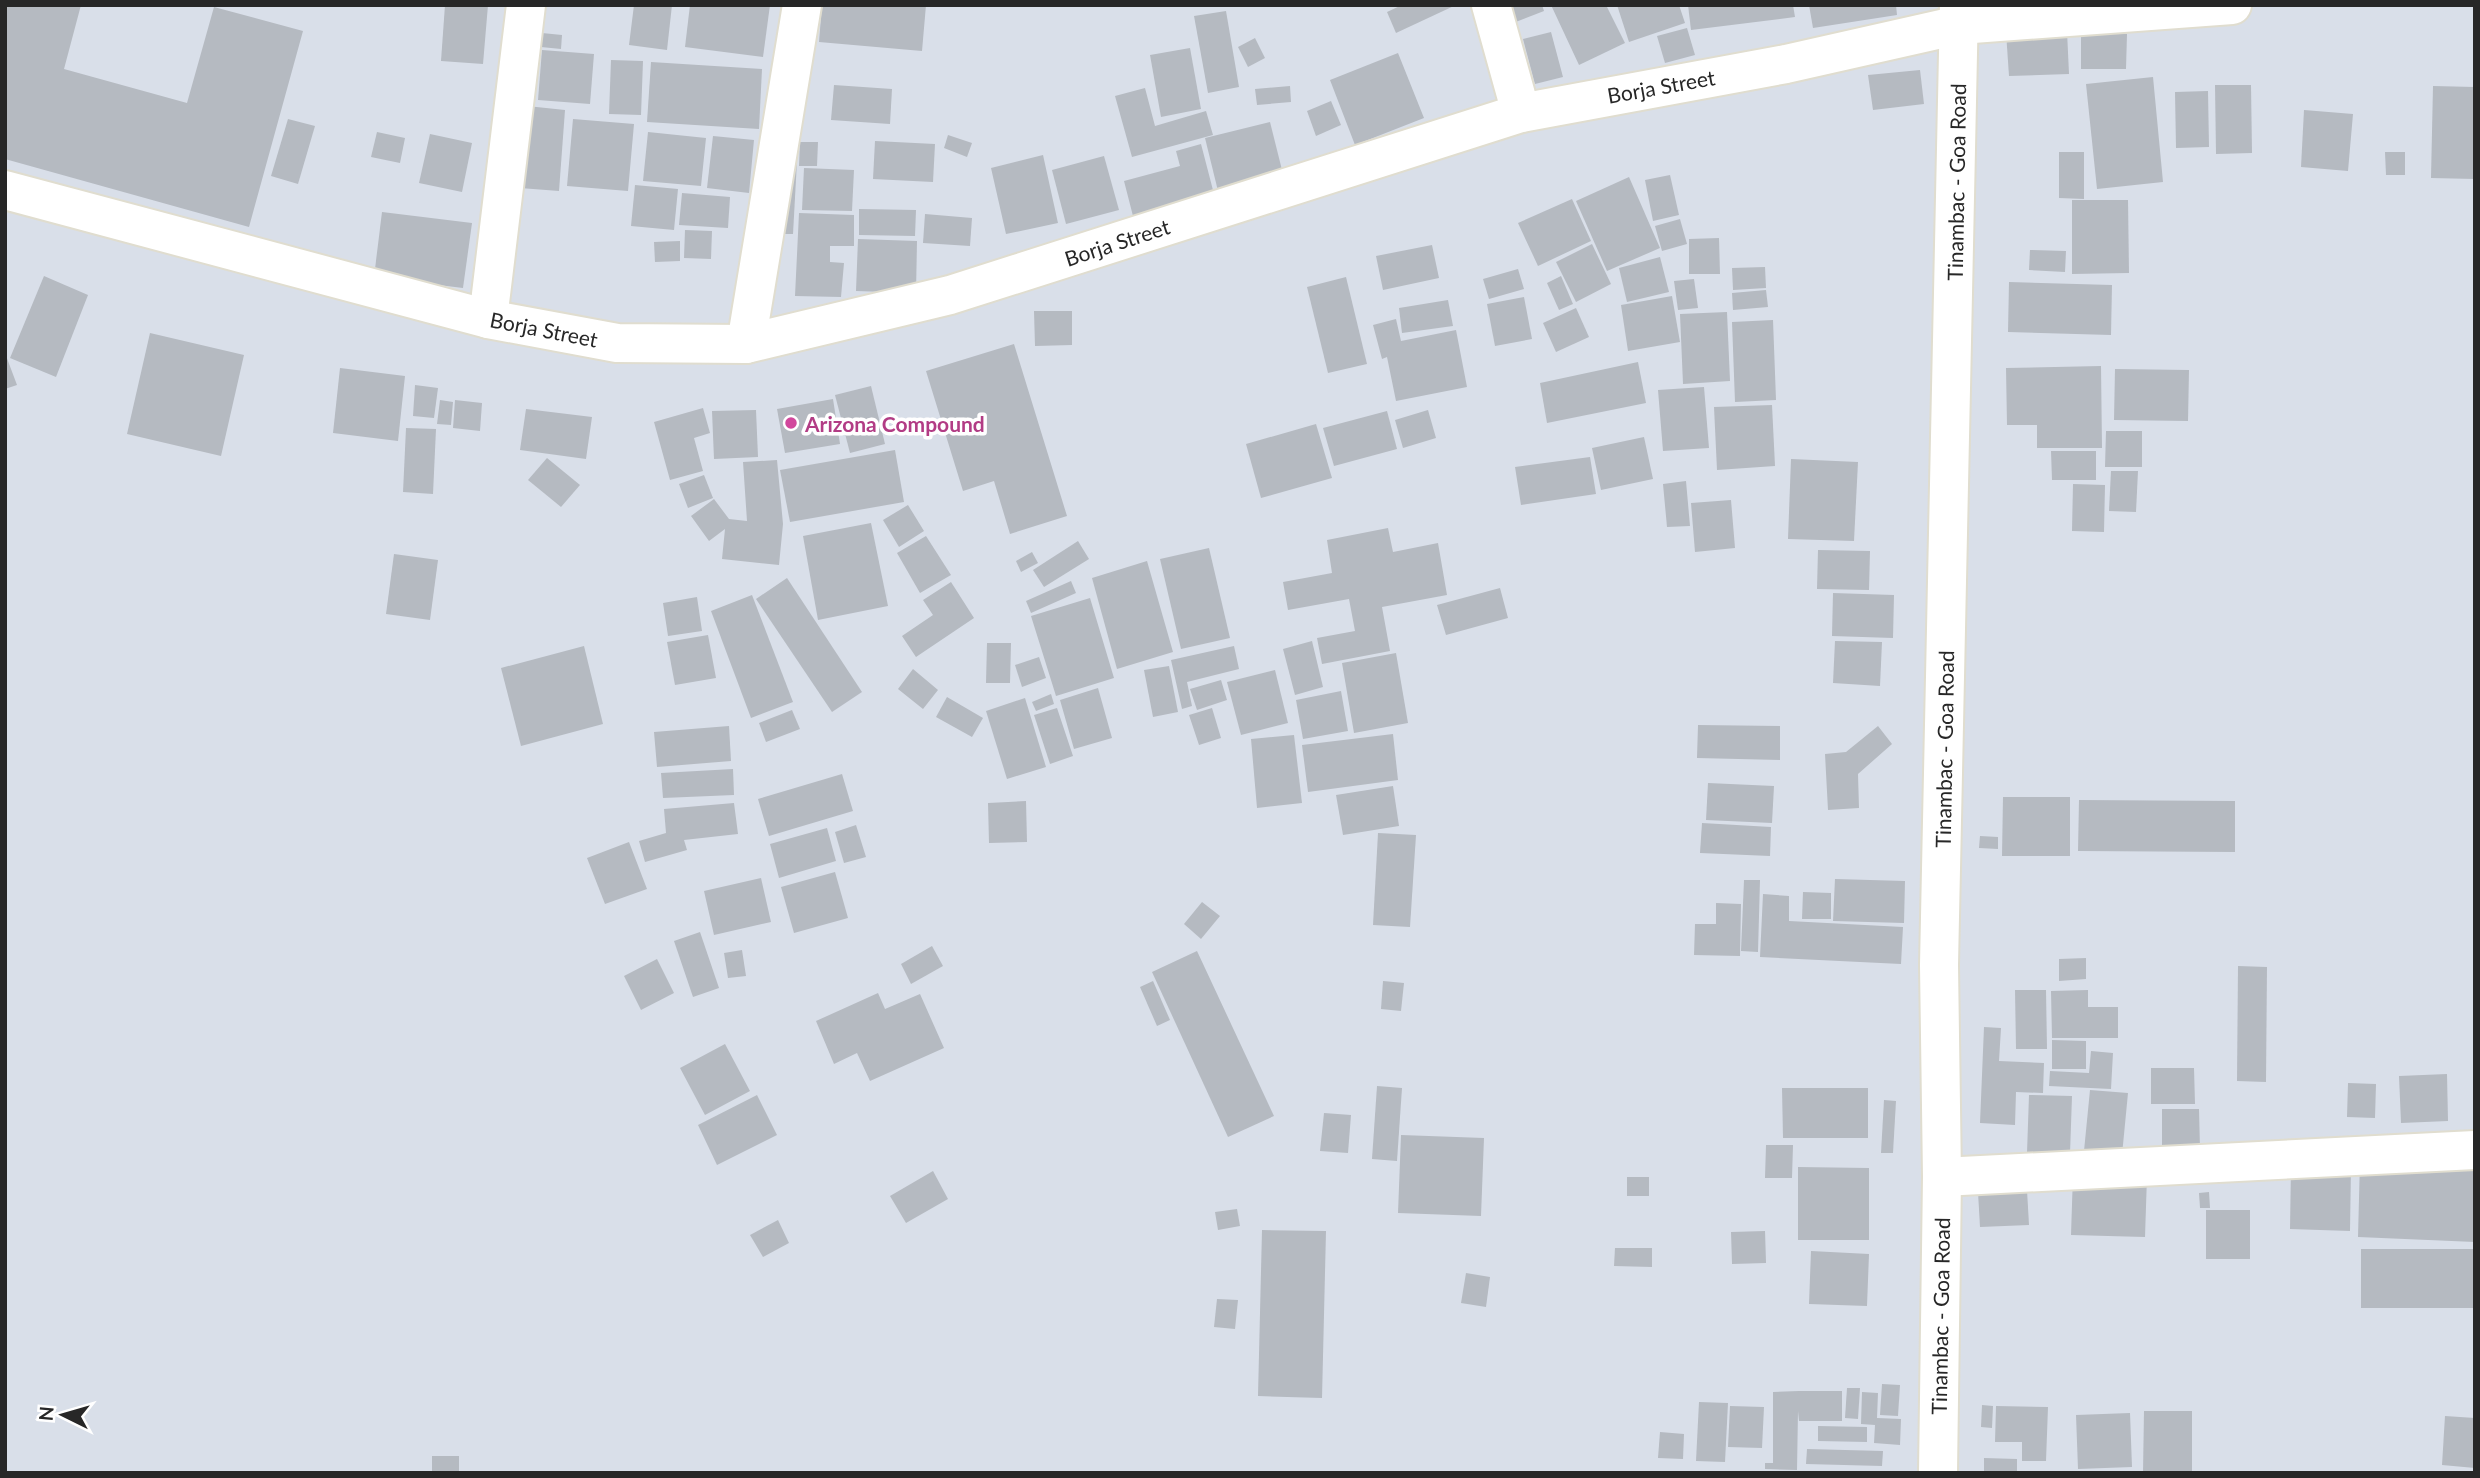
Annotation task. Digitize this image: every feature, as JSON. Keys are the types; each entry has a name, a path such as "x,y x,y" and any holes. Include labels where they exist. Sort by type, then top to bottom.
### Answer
{"street":[{"path":"488,319 526,5"},
{"path":"746,344 802,5"},
{"path":"1491,5 1521,114"},
{"name":"Borja Street","path":"5,190 488,319 617,344 746,344 950,295 1521,114 1786,64 1959,15 2232,5"},
{"name":"Tinambac - Goa Road","path":"1938,1473 1942,1177 1939,965 1959,15"},
{"path":"1942,1177 2475,1150"}],"building":[{"path":"5,5 81,5 64,69 187,103 214,7 303,31 249,227 5,159"},
{"path":"445,5 488,5 483,64 441,61"},
{"path":"634,5 672,5 667,50 629,45"},
{"path":"690,5 770,5 763,57 685,47"},
{"path":"822,5 926,5 922,51 819,42"},
{"path":"1402,5 1456,5 1396,33 1387,12"},
{"path":"1501,5 1542,5 1544,11 1508,25"},
{"path":"1551,5 1606,5 1625,43 1579,65"},
{"path":"1617,5 1679,5 1685,23 1629,42"},
{"path":"1688,5 1793,5 1795,17 1691,30"},
{"path":"1809,5 1896,5 1897,15 1813,28"},
{"path":"1226,11 1239,87 1208,93 1194,16"},
{"path":"1687,28 1695,55 1665,63 1657,36"},
{"path":"2067,31 2069,74 2009,76 2006,32"},
{"path":"1551,32 1563,77 1535,84 1523,39"},
{"path":"542,33 562,35 561,49 541,47"},
{"path":"2081,34 2127,34 2126,69 2081,69"},
{"path":"1255,38 1265,58 1248,67 1238,47"},
{"path":"1190,48 1201,109 1161,117 1150,55"},
{"path":"542,50 594,54 590,104 538,100"},
{"path":"1398,53 1424,118 1355,145 1330,80"},
{"path":"611,60 643,61 641,115 609,114"},
{"path":"651,62 762,69 759,129 647,122"},
{"path":"1920,70 1924,104 1873,110 1868,75"},
{"path":"2153,77 2163,182 2097,189 2086,84"},
{"path":"834,85 892,89 890,124 831,120"},
{"path":"2215,85 2251,85 2252,153 2216,154"},
{"path":"1290,86 1291,102 1257,105 1255,89"},
{"path":"2433,86 2475,87 2475,179 2431,178"},
{"path":"1145,88 1155,126 1206,111 1213,135 1132,157 1115,96"},
{"path":"2208,91 2209,147 2176,148 2175,92"},
{"path":"1331,101 1341,125 1316,136 1307,111"},
{"path":"527,106 565,110 559,191 520,188"},
{"path":"2304,110 2353,114 2348,171 2301,167"},
{"path":"288,119 315,126 298,184 271,176"},
{"path":"573,119 634,124 628,191 567,186"},
{"path":"1270,122 1283,174 1218,191 1205,138"},
{"path":"377,132 405,138 400,163 371,157"},
{"path":"648,132 706,138 701,186 643,181"},
{"path":"430,134 472,143 462,192 419,183"},
{"path":"948,135 972,143 967,157 944,148"},
{"path":"713,136 754,140 749,193 707,188"},
{"path":"875,141 935,144 933,182 873,179"},
{"path":"800,142 818,142 817,166 799,166"},
{"path":"1201,144 1214,194 1133,216 1124,181 1180,166 1176,151"},
{"path":"2059,152 2084,152 2084,199 2059,198"},
{"path":"2385,152 2405,152 2405,175 2386,175"},
{"path":"1043,155 1058,223 1006,234 991,168"},
{"path":"1104,156 1119,210 1066,224 1052,170"},
{"path":"787,160 797,161 793,234 783,234"},
{"path":"804,168 854,170 852,211 802,210"},
{"path":"1670,175 1679,215 1653,221 1645,180"},
{"path":"1629,177 1660,248 1607,271 1576,201"},
{"path":"635,185 678,189 674,230 631,226"},
{"path":"682,193 730,197 728,228 679,225"},
{"path":"1572,199 1591,241 1538,266 1518,223"},
{"path":"2072,200 2128,200 2129,273 2072,274"},
{"path":"859,209 916,210 915,236 859,235"},
{"path":"382,212 472,223 463,288 374,277"},
{"path":"799,213 854,215 854,246 830,246 830,262 844,263 841,297 795,296"},
{"path":"925,214 972,218 970,246 923,243"},
{"path":"1680,219 1687,244 1662,251 1655,226"},
{"path":"685,230 712,231 711,259 684,258"},
{"path":"1719,238 1720,274 1689,274 1689,239"},
{"path":"858,239 917,241 916,293 856,291"},
{"path":"680,241 680,261 655,262 654,242"},
{"path":"1592,244 1611,284 1576,302 1556,262"},
{"path":"1432,245 1439,278 1383,290 1376,256"},
{"path":"2030,250 2066,251 2065,272 2029,270"},
{"path":"1660,257 1669,292 1627,302 1619,268"},
{"path":"1765,267 1766,288 1733,290 1732,268"},
{"path":"1518,269 1524,289 1489,299 1483,279"},
{"path":"44,276 88,295 56,377 10,358"},
{"path":"1561,276 1573,304 1559,310 1547,283"},
{"path":"1346,277 1367,364 1328,373 1307,287"},
{"path":"1694,279 1698,308 1678,310 1674,281"},
{"path":"2009,282 2112,285 2111,335 2008,332"},
{"path":"1766,290 1768,307 1733,310 1732,293"},
{"path":"1672,296 1680,342 1628,351 1621,305"},
{"path":"1524,297 1532,339 1495,346 1487,304"},
{"path":"1448,300 1453,326 1402,333 1399,308"},
{"path":"1576,308 1589,337 1556,352 1543,323"},
{"path":"1034,311 1072,311 1072,345 1035,346"},
{"path":"1727,312 1730,381 1683,384 1680,314"},
{"path":"1396,319 1401,341 1456,330 1467,387 1396,401 1387,357 1382,359 1373,325"},
{"path":"1773,320 1776,400 1735,402 1732,322"},
{"path":"150,333 244,355 221,456 127,434"},
{"path":"1014,344 1067,516 1010,534 994,481 963,491 926,371"},
{"path":"5,353 17,385 5,389"},
{"path":"1638,362 1646,403 1547,423 1540,383"},
{"path":"2101,366 2102,448 2037,448 2037,425 2007,425 2006,368"},
{"path":"340,368 405,376 398,441 333,433"},
{"path":"2115,369 2189,370 2188,421 2114,420"},
{"path":"415,385 438,388 434,418 413,416"},
{"path":"871,386 885,444 850,453 835,395"},
{"path":"1704,387 1709,448 1663,451 1658,390"},
{"path":"833,399 840,444 785,453 777,409"},
{"path":"440,400 453,402 451,425 437,424"},
{"path":"455,400 482,403 480,431 453,428"},
{"path":"1772,405 1775,466 1717,470 1714,407"},
{"path":"703,408 710,433 694,438 703,471 670,480 654,422"},
{"path":"526,409 592,417 586,459 520,450"},
{"path":"756,410 758,457 714,459 712,411"},
{"path":"1428,410 1436,438 1403,448 1395,420"},
{"path":"1387,411 1397,449 1334,466 1323,428"},
{"path":"1316,424 1332,478 1261,498 1246,444"},
{"path":"406,428 436,429 433,494 403,492"},
{"path":"2106,431 2142,431 2142,467 2105,467"},
{"path":"1644,437 1653,479 1601,490 1592,448"},
{"path":"895,450 904,502 790,522 780,470"},
{"path":"2051,451 2096,451 2096,480 2052,480"},
{"path":"1590,457 1596,494 1521,505 1515,467"},
{"path":"547,458 580,485 561,507 528,480"},
{"path":"1791,459 1858,462 1854,541 1788,539"},
{"path":"777,460 783,524 779,565 722,559 725,529 709,541 691,516 714,499 729,519 747,521 743,462"},
{"path":"2111,471 2138,471 2136,512 2109,511"},
{"path":"704,475 713,498 688,508 679,484"},
{"path":"1686,481 1690,526 1667,527 1663,484"},
{"path":"2073,484 2105,485 2104,532 2072,531"},
{"path":"1731,500 1735,548 1695,552 1691,503"},
{"path":"908,505 924,531 899,547 883,520"},
{"path":"871,523 888,606 818,620 803,536"},
{"path":"1388,528 1393,552 1438,543 1447,595 1382,607 1390,651 1322,664 1317,638 1355,631 1349,599 1288,610 1283,582 1332,573 1327,540"},
{"path":"926,536 951,575 920,593 897,553"},
{"path":"1078,541 1089,559 1044,587 1033,570"},
{"path":"1209,548 1230,638 1181,649 1160,559"},
{"path":"1818,550 1870,551 1869,590 1817,589"},
{"path":"1032,552 1038,563 1021,572 1016,561"},
{"path":"394,554 438,560 430,620 386,614"},
{"path":"1147,561 1173,652 1117,669 1092,578"},
{"path":"787,578 862,692 832,712 756,599"},
{"path":"1071,581 1076,593 1031,613 1026,601"},
{"path":"951,582 974,618 916,657 902,636 933,615 923,600"},
{"path":"1500,588 1508,618 1446,635 1437,605"},
{"path":"1833,593 1894,595 1893,638 1832,636"},
{"path":"752,595 793,702 751,718 711,611"},
{"path":"697,597 702,631 668,636 663,603"},
{"path":"1090,598 1114,678 1056,696 1031,616"},
{"path":"708,635 716,678 675,685 667,642"},
{"path":"1312,641 1323,687 1295,695 1283,649"},
{"path":"1835,641 1882,642 1880,686 1833,683"},
{"path":"987,643 1011,643 1010,683 986,683"},
{"path":"584,646 603,724 521,746 501,668"},
{"path":"1234,646 1239,669 1187,682 1192,706 1182,709 1171,660"},
{"path":"1396,653 1408,723 1354,733 1342,663"},
{"path":"1039,657 1046,678 1022,687 1015,665"},
{"path":"1169,666 1178,712 1153,717 1144,670"},
{"path":"913,669 938,690 923,709 898,689"},
{"path":"1275,670 1288,723 1241,735 1227,682"},
{"path":"1221,680 1227,700 1197,710 1190,689"},
{"path":"1098,688 1112,738 1074,749 1060,700"},
{"path":"1341,691 1348,731 1303,739 1296,700"},
{"path":"1051,694 1054,704 1036,711 1032,702"},
{"path":"947,697 983,718 972,737 936,717"},
{"path":"1025,698 1046,767 1007,779 986,711"},
{"path":"1057,708 1073,756 1050,764 1034,715"},
{"path":"1212,708 1221,738 1199,745 1189,715"},
{"path":"792,710 800,729 766,742 759,723"},
{"path":"1698,725 1780,726 1780,760 1697,758"},
{"path":"729,726 731,761 657,767 654,732"},
{"path":"1878,726 1892,744 1858,774 1859,808 1828,810 1825,754 1846,752"},
{"path":"1393,734 1398,780 1308,792 1302,745"},
{"path":"1294,735 1302,803 1257,808 1251,739"},
{"path":"733,769 734,795 663,798 661,773"},
{"path":"842,774 853,811 769,836 758,799"},
{"path":"1708,783 1774,786 1772,823 1706,820"},
{"path":"1393,786 1399,826 1343,835 1336,795"},
{"path":"2003,797 2070,797 2070,856 2002,856"},
{"path":"2079,800 2235,801 2235,852 2078,851"},
{"path":"1026,801 1027,842 989,843 988,803"},
{"path":"734,803 738,834 684,840 687,850 645,862 639,841 666,833 664,809"},
{"path":"1702,823 1771,827 1770,856 1700,853"},
{"path":"856,825 866,857 844,863 835,832"},
{"path":"827,828 836,861 779,878 770,844"},
{"path":"1378,833 1416,835 1410,927 1373,925"},
{"path":"1980,836 1998,837 1998,849 1979,848"},
{"path":"629,842 647,889 605,904 587,858"},
{"path":"835,872 848,918 794,933 781,887"},
{"path":"761,878 771,922 714,935 704,891"},
{"path":"1835,879 1905,881 1904,923 1833,921"},
{"path":"1744,880 1760,880 1758,952 1741,951"},
{"path":"1803,892 1831,893 1831,919 1802,919"},
{"path":"1763,894 1789,896 1789,921 1903,927 1901,964 1760,957"},
{"path":"1202,902 1220,916 1201,939 1184,924"},
{"path":"1716,903 1741,904 1740,956 1694,955 1695,924 1716,924"},
{"path":"700,932 719,988 693,997 674,941"},
{"path":"932,946 943,966 911,984 901,964"},
{"path":"742,950 746,976 728,978 724,953"},
{"path":"1197,951 1274,1116 1228,1137 1152,972"},
{"path":"2086,958 2086,979 2059,981 2059,959"},
{"path":"657,959 674,993 641,1010 624,976"},
{"path":"2238,966 2267,967 2266,1082 2237,1081"},
{"path":"1153,981 1170,1020 1157,1026 1140,987"},
{"path":"1383,981 1404,983 1401,1011 1381,1009"},
{"path":"2015,990 2046,990 2047,1049 2016,1049"},
{"path":"2088,990 2088,1007 2118,1007 2118,1038 2052,1038 2051,991"},
{"path":"878,993 885,1009 920,994 944,1048 870,1081 857,1053 834,1064 816,1021"},
{"path":"1984,1027 2001,1028 1999,1061 2044,1063 2043,1093 2016,1092 2015,1125 1980,1123"},
{"path":"2052,1040 2086,1041 2086,1069 2052,1069"},
{"path":"725,1044 750,1091 705,1115 680,1068"},
{"path":"2091,1051 2113,1053 2111,1089 2049,1086 2050,1071 2089,1073"},
{"path":"2151,1068 2194,1068 2195,1104 2151,1104"},
{"path":"2447,1074 2448,1121 2401,1123 2399,1076"},
{"path":"2348,1083 2376,1084 2375,1118 2347,1117"},
{"path":"1377,1086 1402,1088 1397,1161 1372,1159"},
{"path":"1782,1088 1868,1088 1868,1138 1783,1138"},
{"path":"2090,1090 2128,1093 2122,1155 2084,1151"},
{"path":"757,1095 777,1135 717,1165 698,1125"},
{"path":"2029,1095 2072,1096 2070,1154 2027,1153"},
{"path":"1884,1100 1896,1101 1893,1153 1881,1153"},
{"path":"2162,1109 2199,1109 2200,1149 2162,1150"},
{"path":"1324,1113 1351,1115 1348,1153 1320,1151"},
{"path":"1401,1135 1484,1138 1481,1216 1398,1213"},
{"path":"1766,1145 1793,1145 1792,1178 1765,1178"},
{"path":"2360,1160 2475,1165 2475,1242 2358,1237"},
{"path":"2291,1165 2351,1166 2350,1231 2290,1229"},
{"path":"1798,1167 1869,1168 1869,1240 1798,1240"},
{"path":"933,1171 948,1199 906,1223 890,1196"},
{"path":"2073,1174 2147,1176 2145,1237 2071,1235"},
{"path":"1627,1177 1649,1177 1649,1196 1627,1196"},
{"path":"2027,1190 2029,1225 1980,1227 1978,1192"},
{"path":"2209,1192 2210,1208 2200,1208 2199,1193"},
{"path":"1237,1209 1240,1226 1218,1230 1215,1212"},
{"path":"2206,1210 2250,1210 2250,1259 2206,1259"},
{"path":"778,1220 789,1243 763,1257 750,1235"},
{"path":"1262,1230 1326,1231 1322,1398 1258,1396"},
{"path":"1765,1231 1766,1263 1732,1264 1731,1232"},
{"path":"1615,1248 1652,1248 1652,1267 1614,1266"},
{"path":"2361,1249 2475,1249 2475,1308 2361,1308"},
{"path":"1811,1251 1869,1254 1867,1306 1809,1304"},
{"path":"1466,1273 1490,1277 1486,1307 1461,1303"},
{"path":"1217,1299 1238,1300 1235,1329 1214,1327"},
{"path":"1882,1384 1900,1385 1898,1416 1880,1415"},
{"path":"1847,1388 1860,1388 1858,1419 1845,1418"},
{"path":"1842,1391 1842,1421 1799,1421 1798,1411 1797,1470 1765,1469 1765,1463 1773,1463 1773,1392"},
{"path":"1862,1392 1878,1393 1877,1418 1901,1419 1900,1445 1874,1443 1875,1425 1861,1424"},
{"path":"1699,1402 1728,1403 1725,1462 1696,1461"},
{"path":"1982,1405 1993,1406 1992,1428 1981,1427"},
{"path":"1730,1406 1764,1407 1762,1448 1728,1447"},
{"path":"1996,1406 2048,1407 2046,1461 2022,1461 2022,1442 1995,1442"},
{"path":"2144,1411 2192,1411 2192,1473 2143,1473"},
{"path":"2130,1413 2132,1467 2078,1469 2076,1415"},
{"path":"2445,1416 2475,1418 2475,1468 2442,1465"},
{"path":"1818,1426 1867,1427 1867,1442 1818,1441"},
{"path":"1660,1432 1684,1434 1683,1459 1658,1458"},
{"path":"1807,1449 1883,1451 1882,1466 1806,1464"},
{"path":"432,1456 459,1456 459,1473 432,1473"},
{"path":"1984,1458 2017,1459 2017,1473 1984,1473"}],"place":[{"name":"Arizona Compound","path":"791,423"}]}
